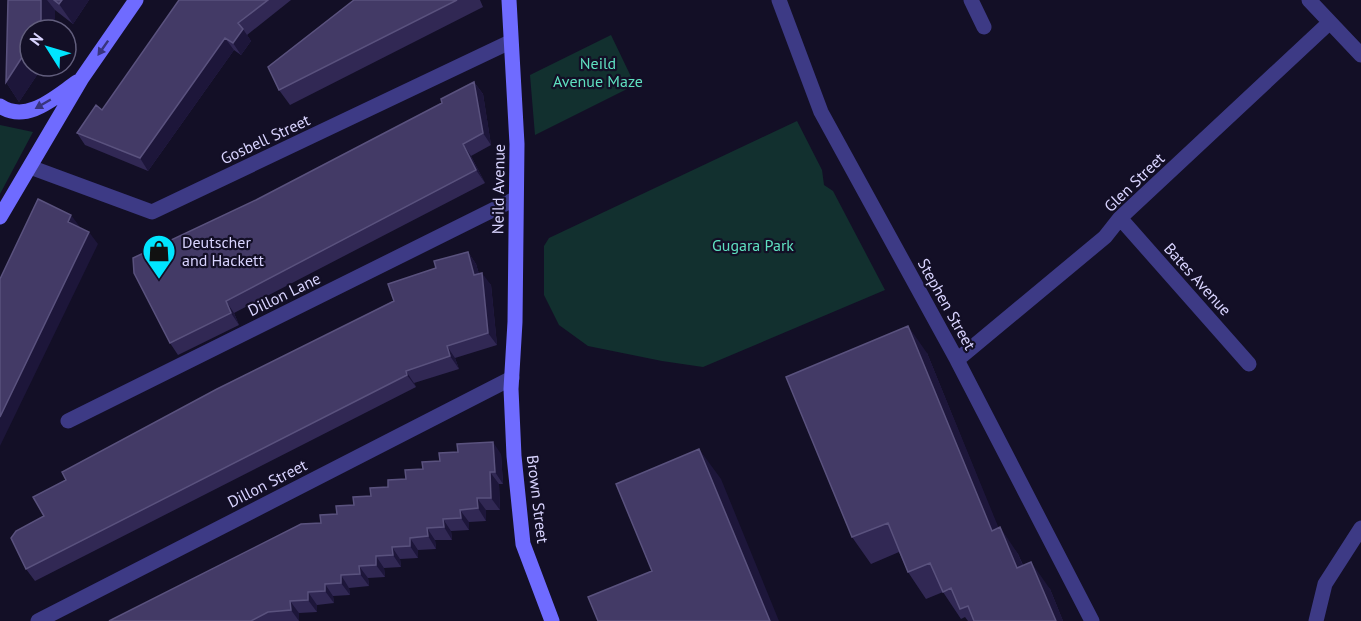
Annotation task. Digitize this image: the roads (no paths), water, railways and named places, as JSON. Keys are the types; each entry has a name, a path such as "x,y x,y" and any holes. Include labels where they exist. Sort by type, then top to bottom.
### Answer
{"street":[{"path":"0,217 82,78 136,0"},
{"name":"Neild Avenue","path":"509,0 517,144 515,322 512,378"},
{"name":"Stephen Street","path":"779,0 821,112 957,360 1092,621"},
{"path":"971,0 984,27"},
{"path":"1308,0 1361,55"},
{"name":"Glen Street","path":"957,360 1105,237 1120,218 1330,22"},
{"name":"Gosbell Street","path":"30,167 152,212 510,42"},
{"path":"0,106 16,112 30,111 82,78"},
{"name":"Dillon Lane","path":"68,421 515,199"},
{"name":"Bates Avenue","path":"1120,218 1249,364"},
{"name":"Dillon Street","path":"38,621 512,378"},
{"name":"Brown Street","path":"512,378 514,456 523,544 552,621"},
{"path":"1316,621 1326,584 1361,528"}],"place":[{"name":"Deutscher and Hackett","path":"159,280"}],"park label":[{"name":"Neild Avenue Maze","path":"598,72"},
{"name":"Gugara Park","path":"753,245"}]}
